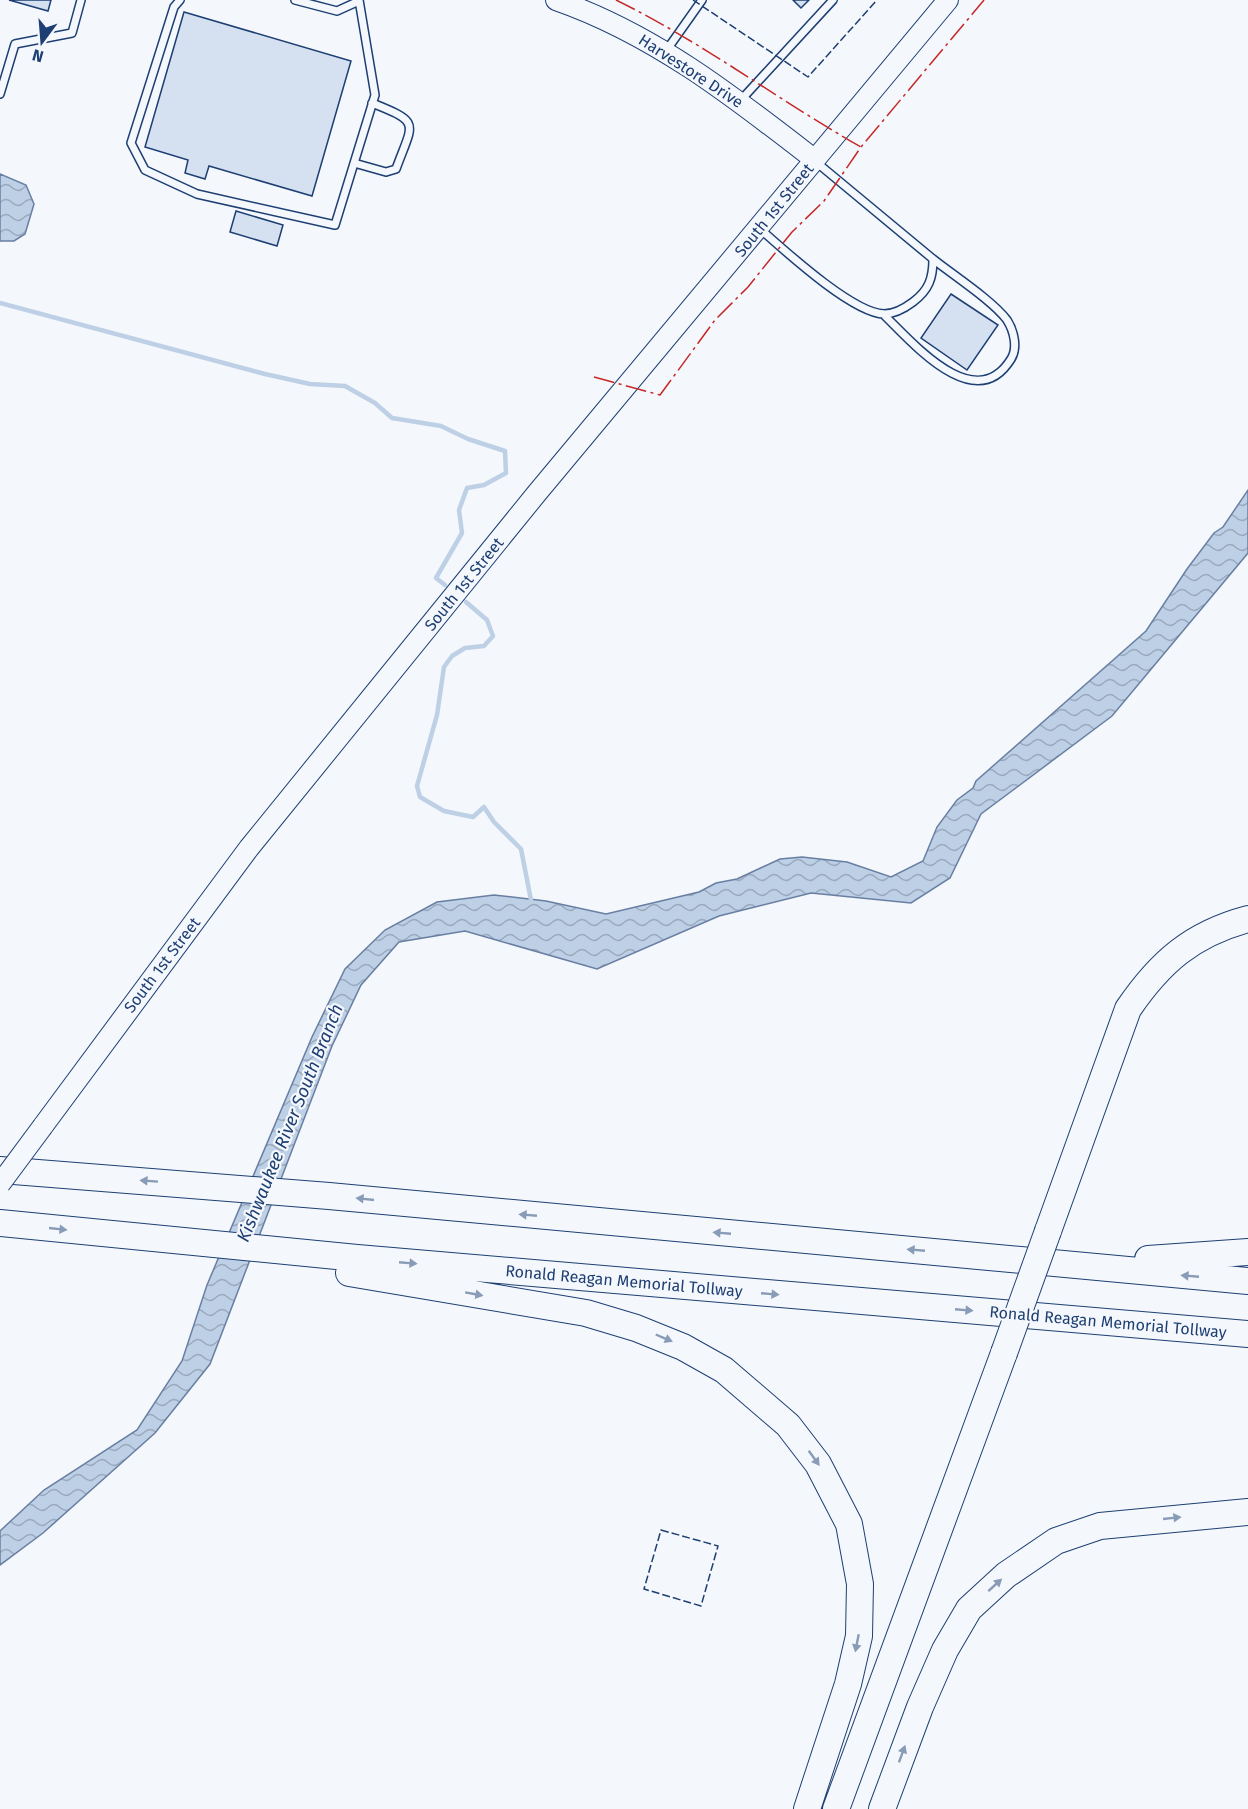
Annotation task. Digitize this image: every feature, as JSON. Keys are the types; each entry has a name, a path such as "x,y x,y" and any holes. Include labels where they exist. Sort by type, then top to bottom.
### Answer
{"highway":[{"path":"854,1809 1128,1009 1150,977 1184,946 1227,925 1248,919"},
{"path":"1053,1232 1130,1040 1152,999 1181,966 1217,943 1248,933"},
{"path":"0,1170 329,1196 1248,1281"},
{"path":"0,1223 243,1248 287,1255 334,1270 586,1313 636,1328 684,1347 715,1364 742,1383 788,1425 818,1464 849,1524 860,1584 859,1636 848,1684 807,1809"},
{"path":"1079,1265 1248,1252"},
{"name":"Ronald Reagan Memorial Tollway","path":"287,1255 1248,1334"},
{"path":"836,1809 1010,1352"},
{"path":"882,1809 920,1707 945,1650 969,1609 1006,1575 1056,1541 1100,1526 1248,1512"}],"street":[{"name":"Harvestore Drive","path":"556,0 607,21 666,51 740,101 814,160"},
{"name":"South 1st Street","path":"0,1184 249,848 537,493 948,0"}],"lane":[{"path":"0,94 15,44 72,33 81,0"},
{"path":"180,0 174,7 131,143 145,170 197,194 335,225 375,94 359,1 337,11 295,0"},
{"path":"666,51 702,0"},
{"path":"740,101 833,0"},
{"path":"354,163 386,172 396,169 409,131 409,122 405,116 372,103"},
{"path":"759,228 819,279 857,304 883,314 947,372 974,381 993,379 1004,369 1013,356 1014,338 1007,321 814,160"},
{"path":"883,314 900,311 924,293 933,278 933,259"}],"water":[{"path":"0,174 26,185 34,204 25,234 14,241 0,241"},
{"name":"Kishwaukee River South Branch","path":"1248,490 1248,553 1112,716 981,814 950,878 911,903 811,893 719,916 597,969 465,931 399,942 361,985 332,1046 210,1364 155,1433 43,1533 0,1565 0,1531 44,1490 137,1430 182,1361 207,1285 312,1037 345,969 385,930 437,902 494,895 546,901 606,914 699,892 716,883 737,879 780,859 802,857 847,862 891,877 923,861 937,827 957,800 1146,631 1187,569 1214,533 1223,527"}],"building":[{"path":"9,0 51,0 48,11"},
{"path":"793,0 809,0 801,8"},
{"path":"184,12 351,61 312,196 209,166 205,179 185,173 188,160 145,147"},
{"path":"236,211 283,225 277,246 230,232"},
{"path":"951,294 998,325 967,370 921,338"}],"waterway":[{"path":"0,303 265,374 310,384 345,386 375,403 392,418 441,426 468,439 505,451 506,473 484,485 467,488 459,510 462,533 436,578 445,585"},
{"path":"466,602 487,620 493,636 484,646 465,648 452,656 444,667 437,715 417,786 420,797 444,811 473,817 484,807 494,822 521,849 531,900"}],"fence":[{"path":"693,0 808,77 877,0"},
{"path":"661,1530 718,1546 701,1606 644,1589 661,1530"}],"power":[{"path":"616,0 679,34 861,147"},
{"path":"594,377 660,395 715,320 748,287 792,232 824,201 861,147 984,0"}]}
